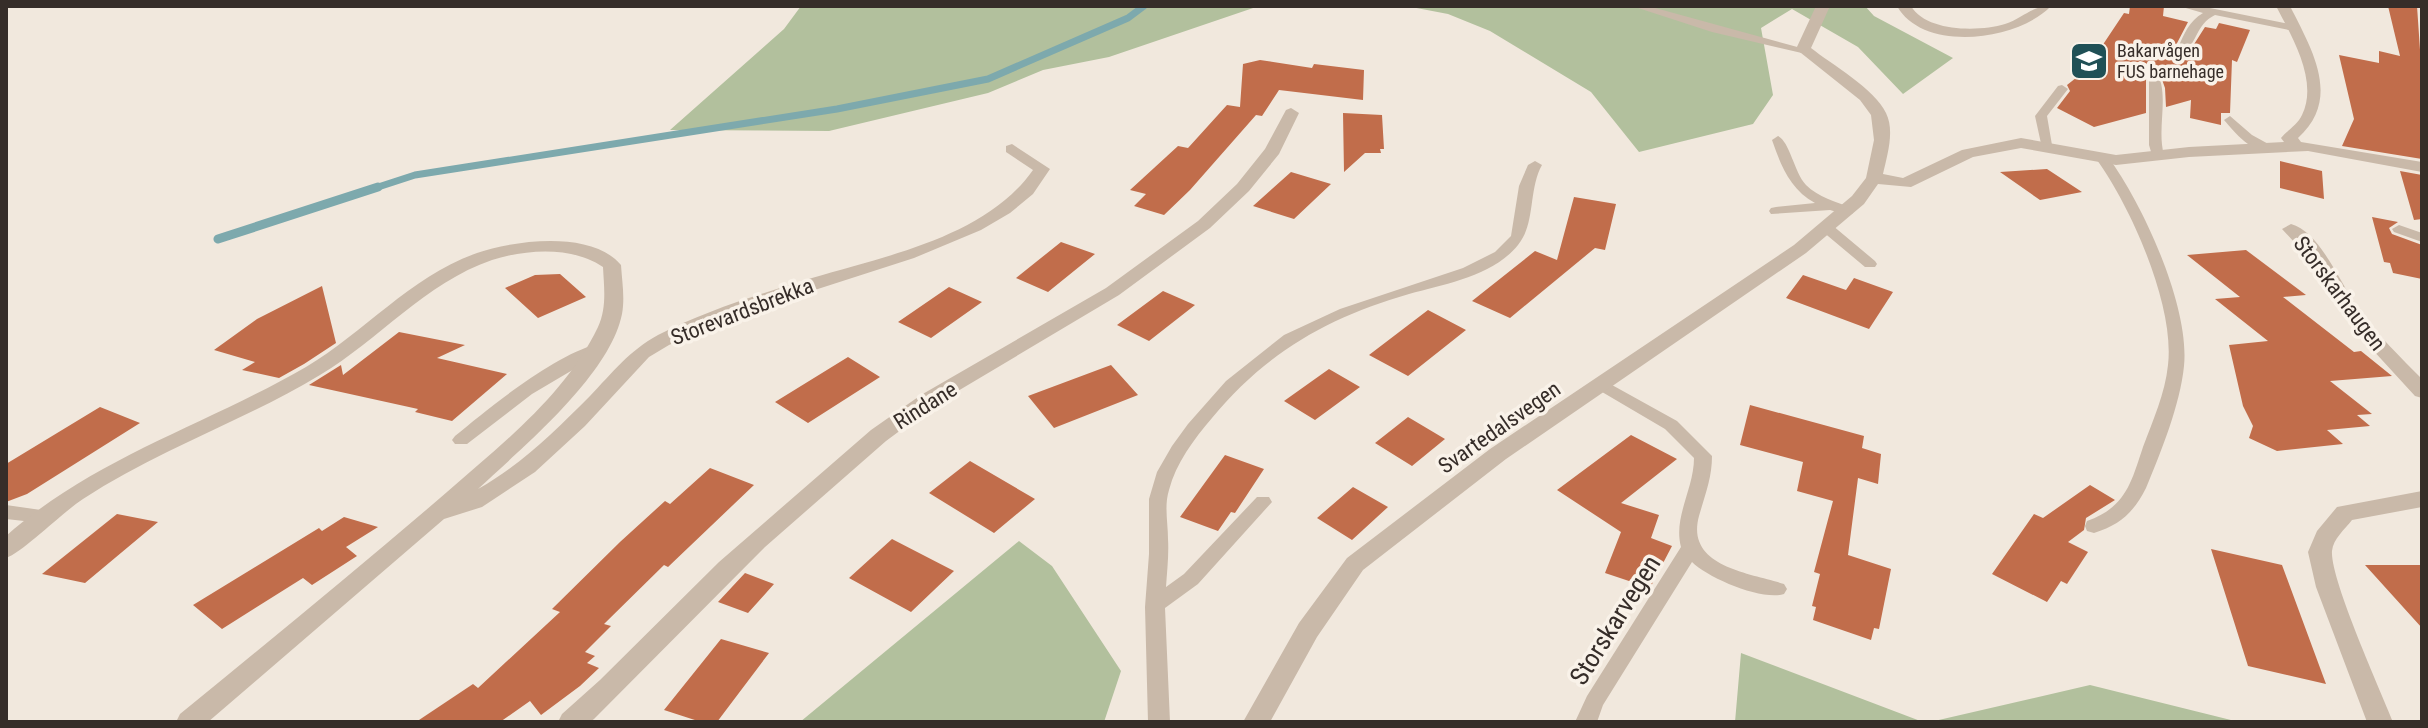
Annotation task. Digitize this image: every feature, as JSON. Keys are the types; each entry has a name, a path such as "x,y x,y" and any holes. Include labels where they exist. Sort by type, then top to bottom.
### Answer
{"street":[{"path":"1806,51 1803,49 1808,35 1823,6"},
{"path":"1904,6 1910,17 1928,25 1946,30 1982,32 2010,27 2044,6"},
{"path":"2283,6 2311,70 2313,100 2310,116 2289,138 2296,146"},
{"name":"Svartedalsvegen","path":"1256,722 1308,630 1355,564 1498,454 1603,385 1827,228 1838,208 1874,178 1882,140 1876,108 1806,51"},
{"name":"Rindane","path":"571,722 758,539 855,454 914,409 1121,284 1207,221 1276,148 1291,113"},
{"path":"1874,178 1905,183 1985,147 2021,143 2046,145 2103,160 2296,146 2422,167"},
{"name":"Storevardsbrekka","path":"435,515 457,509 499,486 531,463 568,430 642,353 655,345 721,316 907,256 973,226 1020,199 1038,179 1042,169 1012,149"},
{"name":"Storskarhaugen","path":"2291,229 2303,238 2332,285 2381,349 2422,391"},
{"name":"Storevardsbrekka","path":"6,549 42,516 103,477 263,400 317,369 432,284 486,257 529,248 569,247 607,260 612,265 611,321 580,374 517,441 435,515 189,722"},
{"path":"2380,722 2328,587 2320,552 2325,537 2345,513 2422,499"}],"lane":[{"name":"Svartedalsvegen","path":"1637,6 1742,37 1806,51"},
{"path":"2184,6 2294,28"},
{"path":"2184,48 2201,16 2215,12"},
{"path":"2139,67 2151,71 2157,82 2152,131 2158,155"},
{"path":"2046,145 2041,116 2062,89"},
{"path":"2230,120 2248,138 2267,149"},
{"path":"1778,140 1791,178 1809,195 1838,208"},
{"path":"2094,526 2119,517 2141,481 2173,384 2177,353 2172,314 2144,227 2119,179 2103,160"},
{"path":"1159,722 1155,605 1159,490 1182,443 1210,409 1290,338 1361,306 1493,261 1520,232 1522,194 1526,178 1535,165"},
{"path":"1776,211 1838,208"},
{"path":"1827,228 1870,264"},
{"path":"2399,229 2422,238"},
{"path":"461,440 507,400 552,371 597,349"},
{"name":"Storskarvegen","path":"1603,385 1671,425 1703,456 1703,479 1690,506 1686,535 1699,559 1744,582 1777,589"},
{"path":"1155,605 1191,579 1263,502"},
{"path":"6,512 42,516"},
{"name":"Storskarvegen","path":"1586,722 1594,702 1691,547"}],"green space":[{"path":"801,6 1259,6 1109,57 1043,70 988,93 829,131 670,130 784,29"},
{"path":"1406,6 1865,6 1874,16 1953,58 1903,94 1858,47 1792,9 1761,28 1773,95 1753,124 1639,152 1591,92 1490,31 1448,14"},
{"path":"1019,541 1052,566 1121,671 1104,722 800,722"},
{"path":"1741,653 1923,722 1735,722"},
{"path":"2090,685 2239,722 1930,722"}],"building":[{"path":"2130,6 2164,6 2163,16 2188,22 2175,47 2183,54 2191,49 2205,27 2216,29 2219,23 2250,30 2237,62 2232,60 2230,113 2221,113 2221,125 2190,118 2191,100 2166,107 2165,88 2158,68 2140,61 2130,68 2146,78 2146,113 2094,127 2057,108 2070,91 2067,85 2086,70 2124,13 2129,14"},
{"path":"2388,6 2417,6 2422,79 2422,159 2342,146 2354,119 2339,55 2379,63 2379,51 2400,56"},
{"path":"1260,60 1312,68 1314,64 1364,70 1363,100 1279,90 1262,116 1256,115 1164,215 1134,206 1146,194 1130,190 1178,146 1188,148 1227,105 1240,107 1243,64"},
{"path":"1343,113 1382,115 1384,149 1380,149 1381,153 1365,153 1344,172"},
{"path":"2280,161 2322,171 2324,199 2280,188"},
{"path":"2047,169 2082,192 2040,200 2000,172"},
{"path":"2400,171 2422,175 2422,219 2414,220"},
{"path":"1291,172 1331,184 1294,219 1253,206"},
{"path":"1574,197 1616,204 1605,250 1595,248 1510,318 1472,301 1535,251 1557,260"},
{"path":"2372,217 2398,222 2389,228 2392,234 2422,245 2422,279 2393,273 2390,263 2384,262"},
{"path":"1061,242 1095,254 1048,292 1016,278"},
{"path":"2246,250 2306,295 2283,297 2354,352 2361,351 2392,376 2330,381 2372,414 2357,415 2370,426 2327,430 2343,444 2277,451 2249,438 2253,426 2243,406 2229,345 2268,341 2215,299 2240,297 2187,255"},
{"path":"560,274 586,297 538,318 505,288 535,275"},
{"path":"1803,275 1846,290 1854,278 1893,292 1869,329 1786,298"},
{"path":"322,286 336,343 304,364 279,378 242,370 255,362 214,350 257,319"},
{"path":"949,287 982,302 931,338 898,322"},
{"path":"1163,291 1195,305 1149,341 1117,325"},
{"path":"1428,310 1466,330 1408,376 1369,355"},
{"path":"399,332 465,345 437,358 507,374 452,421 415,412 418,409 309,385 341,365 343,375"},
{"path":"848,357 880,377 808,423 775,402"},
{"path":"1111,365 1138,395 1054,428 1028,396"},
{"path":"1329,369 1360,387 1315,420 1284,401"},
{"path":"1750,405 1864,436 1862,448 1881,454 1878,484 1858,478 1848,555 1891,569 1879,629 1874,628 1871,640 1813,620 1816,607 1812,606 1820,574 1814,572 1833,501 1797,491 1803,462 1740,445"},
{"path":"100,407 140,423 27,494 6,502 6,464"},
{"path":"1408,417 1445,439 1412,466 1375,443"},
{"path":"1631,435 1677,459 1621,503 1659,515 1651,538 1672,546 1650,588 1605,573 1621,532 1557,490"},
{"path":"1225,455 1264,469 1235,513 1231,512 1218,531 1180,517"},
{"path":"970,461 1035,499 994,533 929,493"},
{"path":"710,468 754,485 668,567 664,565 604,624 611,626 585,652 595,656 587,663 599,668 580,686 541,715 530,701 500,722 416,722 473,684 478,688 560,612 552,609 620,542 665,501 670,504"},
{"path":"2090,485 2115,500 2086,518 2084,530 2068,542 2088,552 2067,584 2061,581 2047,602 1992,574 2034,514 2043,518"},
{"path":"1353,487 1388,507 1352,540 1317,518"},
{"path":"117,514 158,522 85,583 42,574"},
{"path":"344,517 378,527 346,547 357,556 312,585 303,578 222,629 193,605 319,528 322,531"},
{"path":"892,539 954,571 911,612 849,578"},
{"path":"2211,549 2282,565 2326,684 2248,666"},
{"path":"2365,565 2422,565 2422,628"},
{"path":"745,573 774,584 748,613 718,602"},
{"path":"721,639 769,653 717,722 701,722 664,710"}],"waterway":[{"path":"372,189 415,175 837,109 988,79 1128,18 1144,6"},
{"path":"218,239 378,187"}],"place":[{"name":"Bakarvågen FUS barnehage","path":"2089,61"}]}
